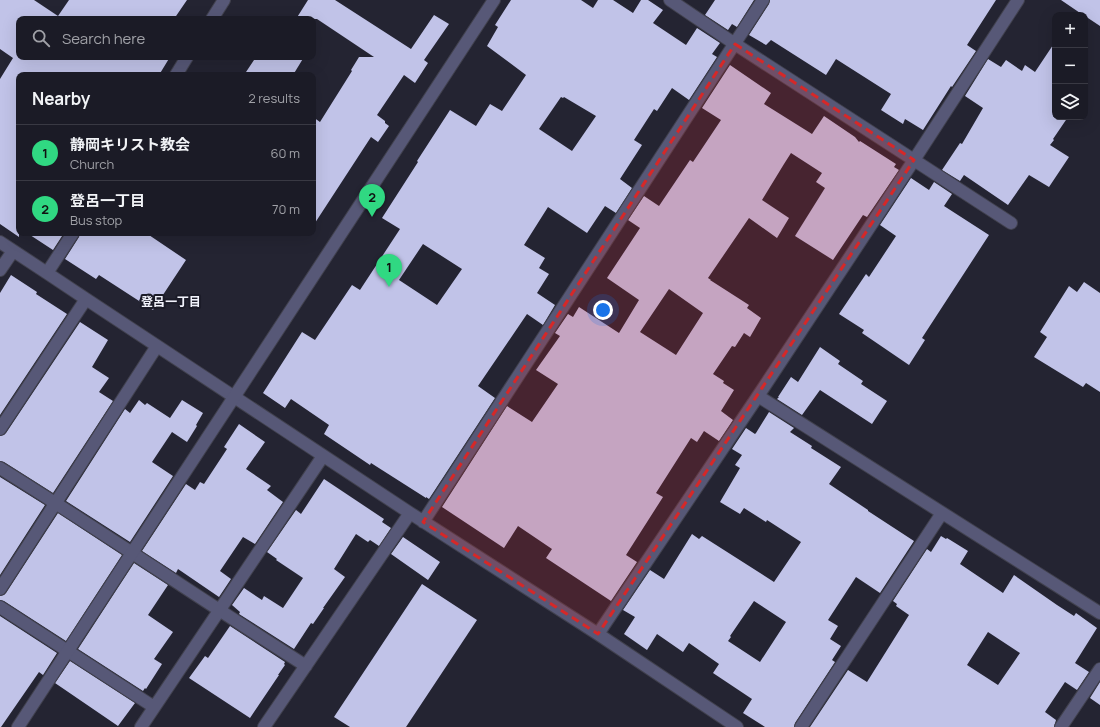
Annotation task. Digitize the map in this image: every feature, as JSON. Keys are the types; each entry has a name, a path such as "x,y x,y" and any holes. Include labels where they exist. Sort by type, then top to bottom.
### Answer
{"street":[{"path":"214,16 224,0"},
{"path":"18,727 494,0"},
{"path":"670,0 735,44 1011,223"},
{"path":"423,522 763,0"},
{"path":"598,634 758,396 1018,0"},
{"path":"178,72 185,60"},
{"path":"47,273 71,236"},
{"path":"0,242 423,522 598,634 737,727"},
{"path":"0,270 13,251"},
{"path":"0,429 86,299"},
{"path":"0,589 157,346"},
{"path":"758,396 1100,613"},
{"path":"141,727 323,456"},
{"path":"0,468 306,666"},
{"path":"264,727 410,513"},
{"path":"801,727 942,513"},
{"path":"0,607 154,707"},
{"path":"1061,727 1100,669"}],"highlighted area":[{"path":"735,44 914,160 598,634 423,522"}],"building":[{"path":"0,0 34,0 58,16 16,16 16,60 168,60 161,72 16,72 16,235 0,224 0,79 13,58 0,49"},
{"path":"69,0 187,0 176,16 58,16"},
{"path":"308,0 335,0 411,49 434,15 449,24 424,60 428,63 415,83 404,75 377,115 389,126 378,142 371,137 316,221 316,119 320,122 352,71 351,70 359,57 374,57 316,19 316,16 298,16"},
{"path":"511,0 581,0 593,8 598,0 613,0 633,13 641,0 648,0 663,10 653,23 686,45 697,28 720,43 712,54 717,57 689,100 672,88 657,111 654,109 634,140 642,145 620,179 632,188 616,213 605,206 587,233 548,207 524,245 545,258 539,268 549,274 537,293 555,305 543,325 527,314 478,386 495,398 429,499 371,463 370,465 324,434 329,425 291,399 285,408 263,393 302,332 315,340 352,285 360,290 400,229 382,218 450,110 476,126 490,104 502,111 526,75 487,46 498,27 495,25","holes":["561,97 564,97 596,116 572,151 539,129","423,244 462,269 437,305 399,280"]},
{"path":"715,0 754,0 737,27 732,24 728,30 705,15"},
{"path":"770,0 996,0 967,45 976,51 952,87 951,86 923,130 905,119 903,124 881,110 891,94 836,59 826,75 771,40 766,45 749,35 769,4"},
{"path":"1061,0 1100,0 1100,26 1088,18 1088,12 1079,12"},
{"path":"1052,46 1052,120 1066,120 1050,145 1069,157 1049,187 1029,175 1008,205 964,175 960,181 942,170 960,143 962,144 983,108 965,96 988,59 1001,67 1006,60 1022,71 1025,65 1035,72"},
{"path":"254,60 302,60 295,72 246,72"},
{"path":"730,65 771,93 764,104 812,134 824,116 855,137 859,142 860,141 896,164 894,167 899,170 867,217 863,215 833,260 795,236 825,188 816,182 822,173 791,153 762,200 789,218 777,238 749,218 708,278 749,305 747,308 761,318 750,337 744,333 735,347 732,346 713,374 734,390 721,411 733,420 719,441 704,431 697,442 691,438 656,493 663,497 626,555 637,562 611,601 546,558 552,549 518,526 504,548 442,507 507,406 532,422 558,384 536,370 560,336 555,333 568,314 573,317 579,307 619,333 639,300 607,278 640,228 628,220 644,196 659,206 690,160 693,162 721,120 702,108","holes":["669,289 703,313 676,355 640,332"]},
{"path":"911,178 929,190 934,182 952,194 944,206 989,235 922,338 925,340 909,365 862,333 864,330 839,314 866,274 869,277 896,236 880,225"},
{"path":"32,236 62,236 53,250"},
{"path":"150,236 186,260 153,310 99,275 96,279 65,259 79,237"},
{"path":"11,275 37,292 36,294 67,314 0,415 0,293"},
{"path":"1084,282 1100,293 1100,392 1086,383 1083,387 1034,357 1047,337 1040,332 1069,286 1077,292"},
{"path":"80,322 108,340 92,367 109,378 99,392 113,401 53,493 4,462 0,461 0,436 6,433"},
{"path":"820,347 840,361 838,364 863,381 861,384 887,401 872,424 820,390 802,415 777,399 791,377 798,382"},
{"path":"139,400 145,405 147,403 170,418 182,400 203,413 187,442 172,432 152,462 173,476 130,542 66,501 125,409 130,413"},
{"path":"769,412 794,428 790,432 812,446 811,448 841,467 829,484 914,541 880,593 856,577 828,620 838,626 830,639 841,646 832,660 835,662 795,723 794,727 765,727 743,713 752,699 713,673 719,664 689,643 683,652 657,634 647,650 624,634 635,617 623,610 650,570 664,579 692,534 699,539 702,536 774,582 801,542 767,520 766,522 744,508 740,514 720,502 740,468 735,465 742,455 732,449 746,428 755,434","holes":["754,601 786,622 760,662 728,641"]},
{"path":"239,424 265,442 246,469 271,486 267,490 283,502 255,544 243,537 220,571 231,579 219,597 178,569 176,573 142,551 186,484 195,490 200,482 204,484 227,449 224,447"},
{"path":"0,477 45,505 0,575"},
{"path":"324,479 384,519 382,522 391,528 379,546 370,540 368,542 356,534 334,569 345,577 294,649 239,614 240,612 232,605 244,588 262,600 264,596 283,608 303,578 276,560 277,559 267,552 296,510 301,514"},
{"path":"58,513 122,555 66,641 4,601 0,600 0,596 6,593"},
{"path":"941,536 946,539 947,538 968,551 960,564 1003,593 1014,575 1074,616 1076,613 1097,628 1075,663 1089,672 1077,690 1065,682 1045,712 1056,720 1054,727 810,727 848,670 867,682 909,615 896,606 897,604 893,601 927,549 931,552","holes":["988,632 1020,653 998,685 967,665"]},
{"path":"403,537 440,562 428,580 391,554"},
{"path":"134,563 168,585 148,615 173,632 154,659 162,664 146,689 145,688 143,691 78,649"},
{"path":"422,584 477,620 406,727 350,727 334,717"},
{"path":"0,616 57,653 43,675 39,672 1,727 0,727"},
{"path":"230,626 285,662 285,665 279,675 250,718 189,678 205,656 208,658"},
{"path":"70,661 135,703 118,726 55,683"},
{"path":"1100,682 1100,705 1090,698"}],"place":[{"name":"登呂一丁目","path":"372,217"},
{"name":"静岡キリスト教会","path":"389,287"}],"district":[{"name":"登呂一丁目","path":"171,301"}]}
